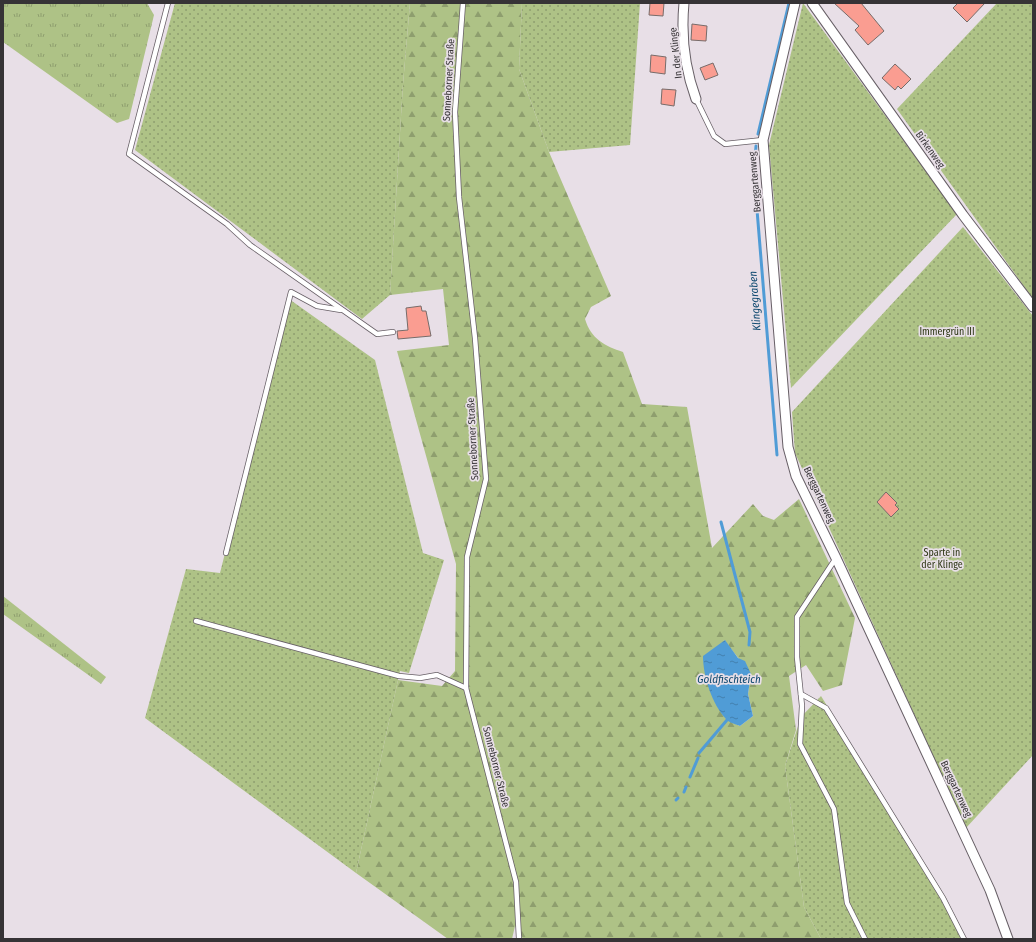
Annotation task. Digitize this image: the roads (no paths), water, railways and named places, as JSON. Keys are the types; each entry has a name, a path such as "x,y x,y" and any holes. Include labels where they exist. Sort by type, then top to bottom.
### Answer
{"street":[{"name":"In der Klinge","path":"684,3 685,59 696,99"},
{"name":"Berggartenweg","path":"794,3 763,140 788,447 796,476 836,558 990,890 1008,939"},
{"name":"Birkenweg","path":"812,3 963,215 1033,307"}],"lane":[{"path":"168,3 129,154 227,224 250,245 377,334 393,332"},
{"name":"Sonneborner Straße","path":"463,3 455,112 459,197 475,338 486,479 467,557 466,688 516,882 519,939"},
{"path":"696,99 714,136 725,144 763,140"},
{"path":"226,553 291,292 317,306 343,310"},
{"path":"836,558 797,617 797,657 801,694 800,744 834,809 847,903 865,939"},
{"path":"196,621 399,676 420,678 438,675 466,688"},
{"path":"801,694 826,708 943,898 964,939"}],"water":[{"name":"Goldfischteich","path":"725,640 738,658 745,661 751,674 748,694 753,716 740,726 729,722 716,706 709,689 703,664 703,656"}],"waterway":[{"name":"Klingegraben","path":"758,134 789,3"},
{"name":"Klingegraben","path":"756,146 754,173 777,455"},
{"name":"Klingegraben","path":"721,522 750,632 749,645"},
{"name":"Klingegraben","path":"699,753 728,717"},
{"name":"Klingegraben","path":"690,777 698,758"},
{"name":"Klingegraben","path":"684,792 686,787"}],"park label":[{"name":"Immergrün III","path":"947,332"},
{"name":"Sparte in der Klinge","path":"942,558"}]}
